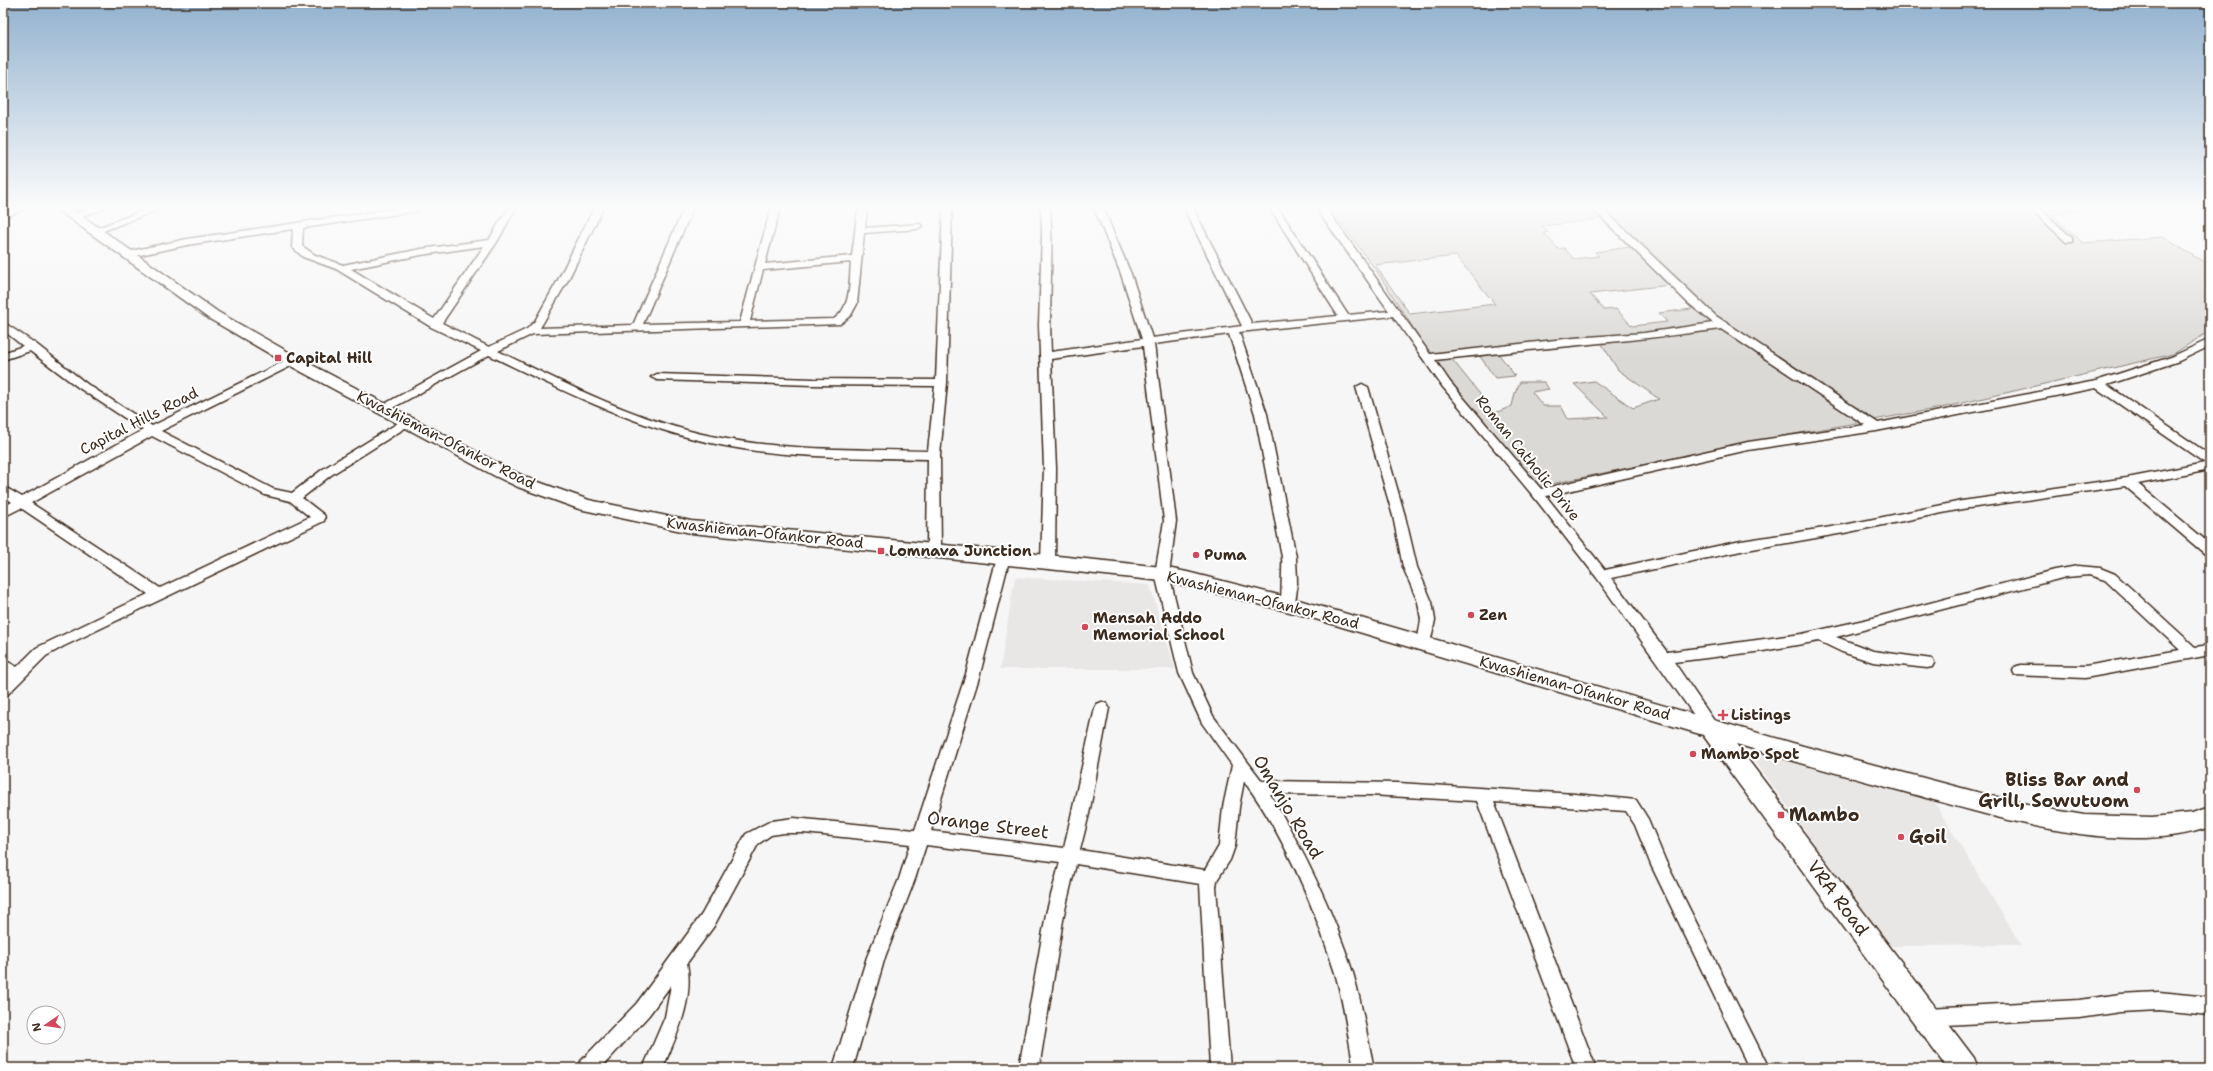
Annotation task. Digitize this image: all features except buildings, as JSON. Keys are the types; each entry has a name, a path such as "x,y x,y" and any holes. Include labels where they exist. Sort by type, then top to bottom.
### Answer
{"main road":[{"name":"Kwashieman-Ofankor Road","path":"130,258 213,316 407,423 524,483 586,505 691,527 934,550 1162,574 1287,604 1711,728 1895,780 2054,820 2084,825 2152,827 2192,823 2210,817"},
{"name":"VRA Road","path":"1711,728 1964,1068"}],"street":[{"path":"313,258 341,268 435,325 561,385 622,411 712,440 788,450 934,455"},
{"path":"341,268 391,258"},
{"path":"435,325 481,258"},
{"path":"531,331 563,280 574,258"},
{"path":"637,327 667,258"},
{"path":"744,324 761,258"},
{"path":"934,550 934,455 941,383 946,258"},
{"path":"1046,258 1044,325 1050,468 1048,562"},
{"path":"1119,258 1126,274 1148,342 1170,521 1162,574"},
{"path":"1213,258 1248,328"},
{"path":"1306,258 1345,319"},
{"name":"Roman Catholic Drive","path":"1357,258 1446,384 1538,494 1602,576 1663,658 1711,728"},
{"path":"1648,258 1691,300 1723,325 1876,427"},
{"path":"383,409 489,351 531,331 744,324 826,323 836,322 842,319 854,301 856,259 758,268"},
{"path":"1046,356 1248,328 1396,313"},
{"path":"3,325 97,396 152,431 269,492 294,498 319,518 49,647 3,690"},
{"path":"1427,358 1574,341 1652,335 1723,325"},
{"path":"1233,330 1261,414 1288,557 1290,581 1287,604"},
{"path":"1538,494 1748,446 1876,427 2098,384 2175,359 2208,345"},
{"path":"3,357 32,346"},
{"name":"Capital Hills Road","path":"3,513 20,502 152,431 293,361"},
{"path":"657,376 814,382 941,383"},
{"path":"2098,384 2210,461"},
{"path":"1362,387 1399,516 1410,567 1425,602 1428,620 1424,644"},
{"path":"294,498 327,472 407,423"},
{"path":"1602,576 1741,546 1844,529 1962,505 2127,482 2210,466"},
{"path":"2127,482 2158,505 2210,551"},
{"path":"3,490 159,594"},
{"path":"843,1068 876,957 907,879 973,674 1003,557"},
{"path":"1663,658 1822,636 2010,586 2075,571 2088,570 2097,571 2110,577 2193,654"},
{"name":"Omanjo Road","path":"1162,574 1178,646 1196,699 1207,719 1258,788 1303,866 1332,936 1344,974 1364,1068"},
{"path":"1822,636 1851,651 1872,657 1927,663"},
{"path":"2020,671 2098,671 2210,650"},
{"path":"3,664 18,676"},
{"path":"1029,1068 1056,914 1102,708"},
{"path":"1220,1068 1211,949 1209,878 1224,855 1227,846 1231,807 1240,764"},
{"path":"1258,788 1324,786 1586,800 1630,805 1633,808 1685,919 1726,998 1759,1068"},
{"path":"1482,795 1586,1068"},
{"name":"Orange Street","path":"678,963 722,898 747,846 752,839 762,832 774,827 787,826 920,836 1070,855 1209,878"},
{"path":"588,1068 643,1009 678,963"},
{"path":"653,1068 680,1000 681,975 678,963"},
{"path":"1926,1017 2079,1010 2120,1003 2143,1002 2210,1006"}],"shaded area":[{"path":"1367,258 1438,258 1375,265 1410,314 1495,304 1458,258 2197,258 2210,266 2210,331 2173,354 1941,408 1783,436 1536,487 1435,362","holes":["1670,285 1692,309 1659,313 1667,322 1632,326 1616,309 1604,310 1590,294","1600,341 1618,370 1659,399 1633,408 1594,381 1574,384 1608,417 1568,419 1561,406 1543,406 1532,392 1549,389 1544,382 1520,382 1515,393 1512,406 1495,413 1451,358 1479,355 1495,378 1515,376 1498,353"]},
{"name":"Mensah Addo Memorial School","path":"1015,577 1150,585 1175,669 1000,669"},
{"path":"1746,749 1932,798 2021,945 1888,946"}],"place":[{"name":"Capital Hill","path":"278,358"},
{"name":"Lomnava Junction","path":"881,551"},
{"name":"Puma","path":"1196,555"},
{"name":"Zen","path":"1471,615"},
{"name":"Mensah Addo Memorial School","path":"1085,627"},
{"name":"Listings","path":"1723,715"},
{"name":"Mambo Spot","path":"1693,754"},
{"name":"Bliss Bar and Grill, Sowutuom","path":"2137,790"},
{"name":"Mambo","path":"1781,815"},
{"name":"Goil","path":"1901,837"}]}
